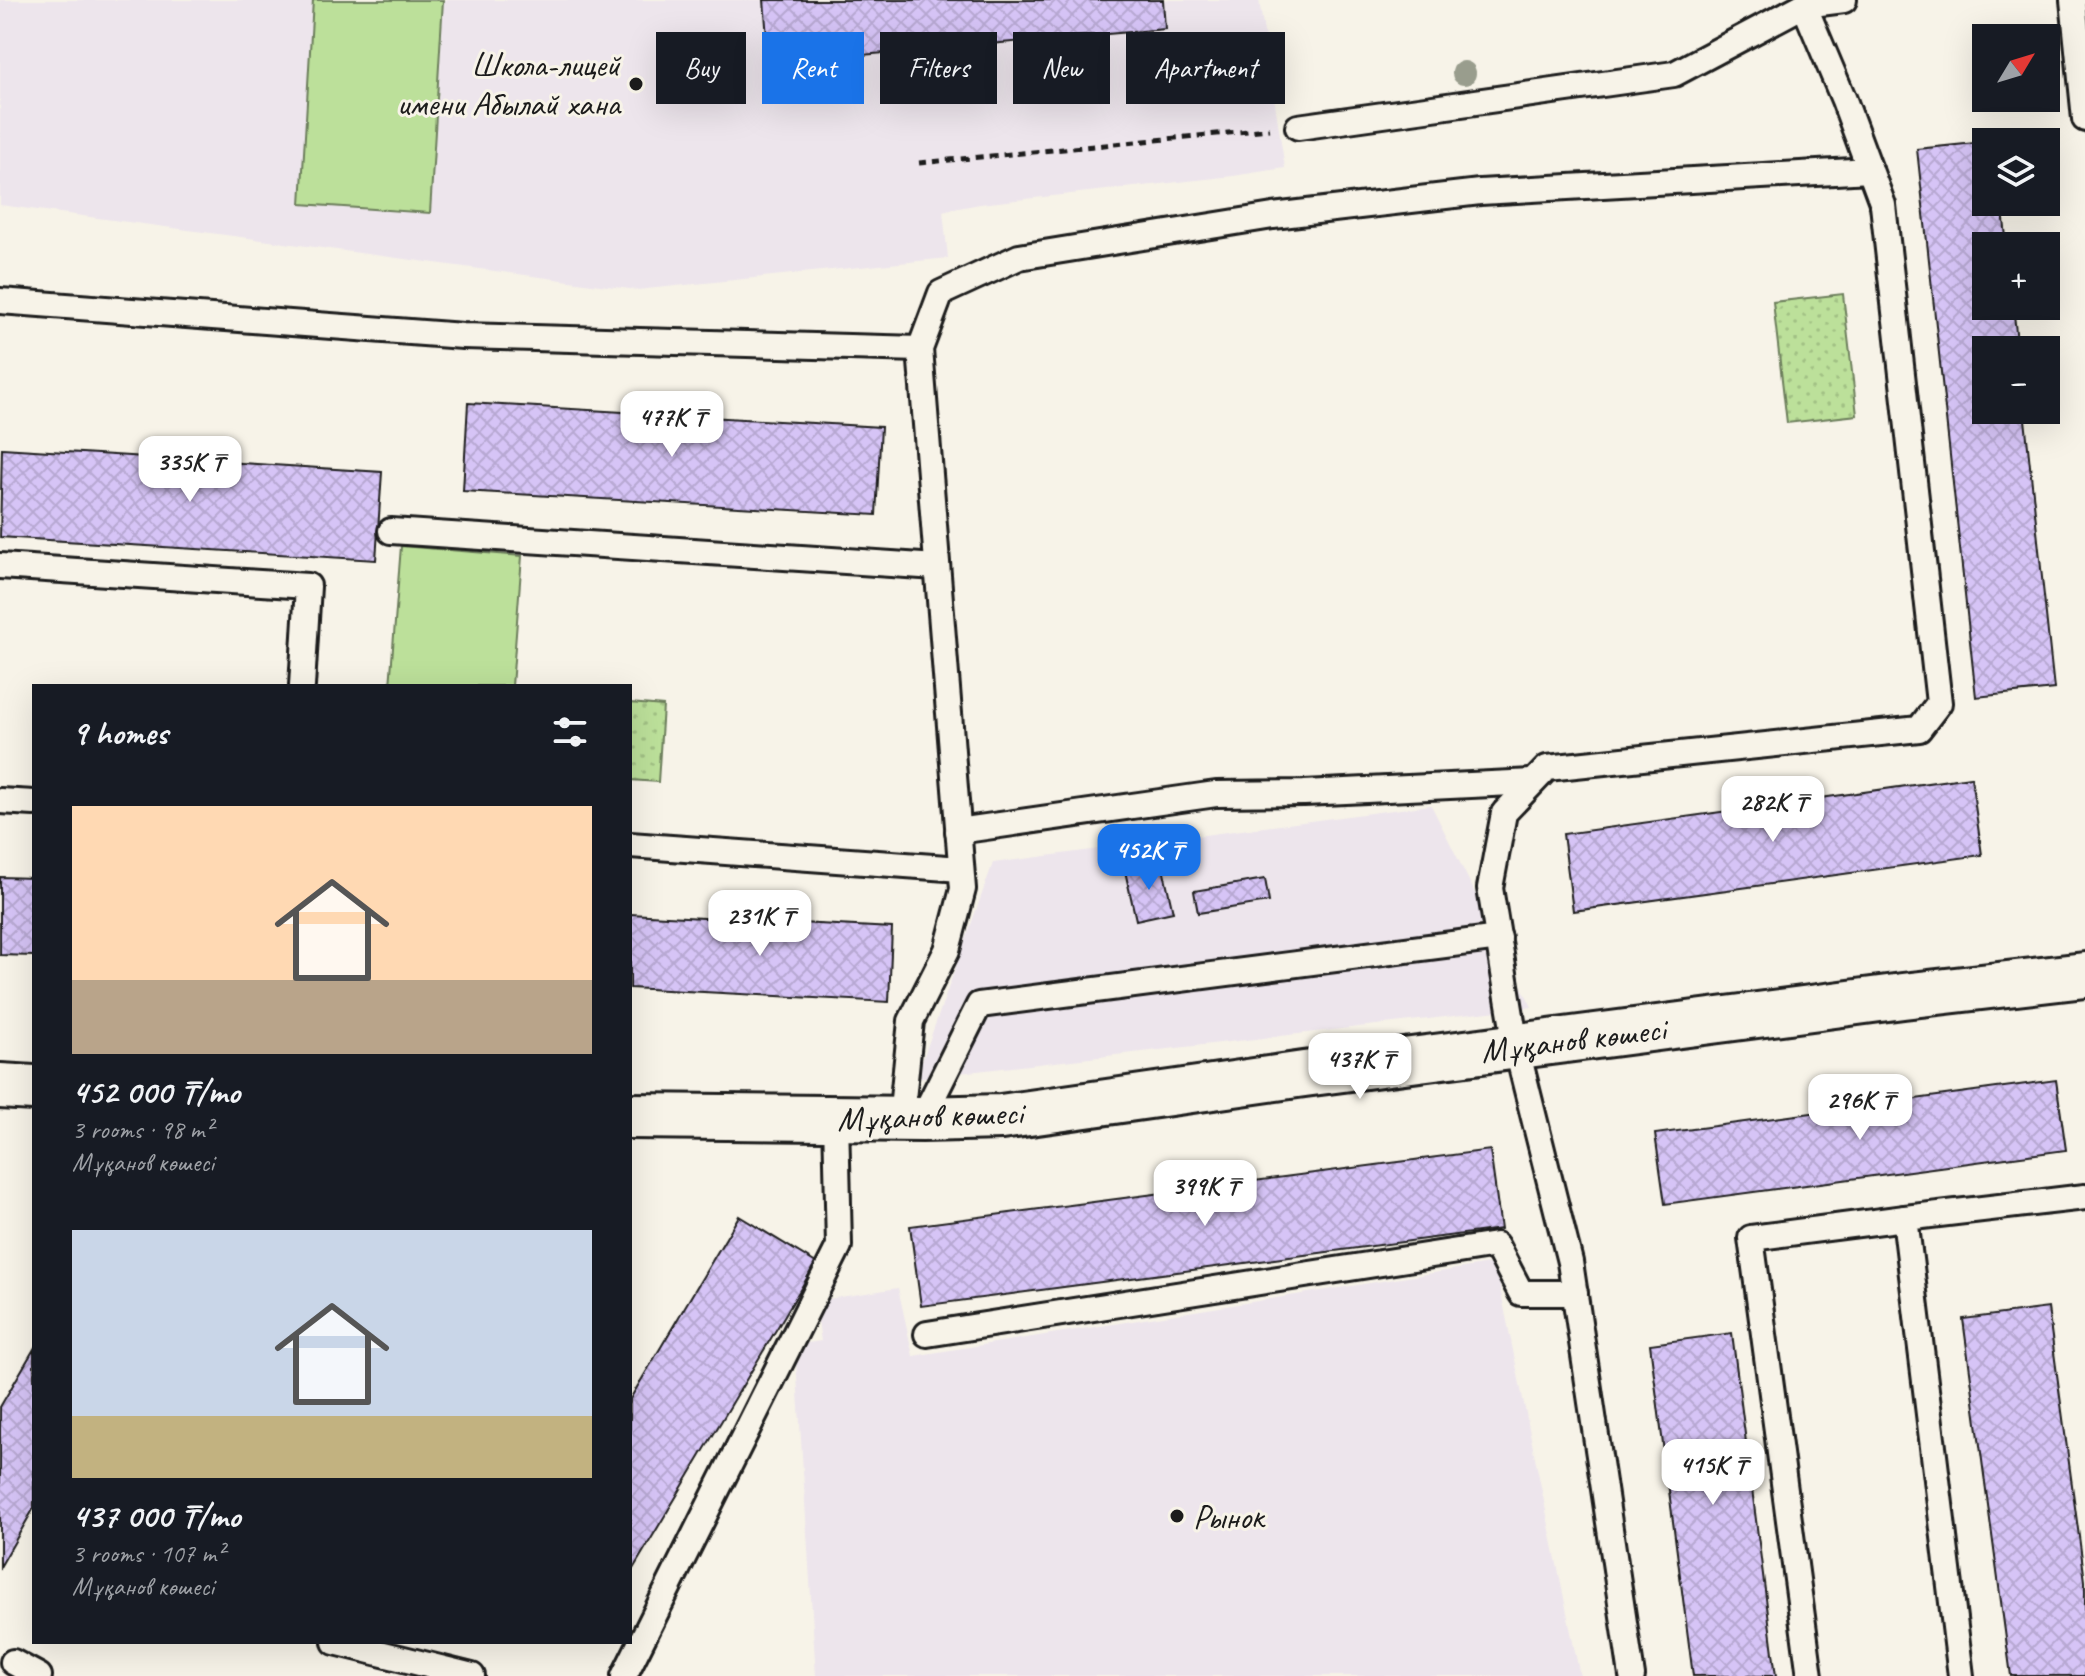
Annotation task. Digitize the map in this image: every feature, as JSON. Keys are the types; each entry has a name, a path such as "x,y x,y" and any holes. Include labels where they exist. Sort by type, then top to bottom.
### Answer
{"street":[{"name":"Мұқанов көшесі","path":"632,1116 836,1119 1001,1117 1516,1046 2085,975"},
{"path":"0,1086 32,1088"}],"lane":[{"path":"1298,127 1674,74 1804,5 1844,0"},
{"path":"2073,0 2085,119"},
{"path":"1632,1676 1570,1262 1516,1046 1490,888 1504,813 1547,768 1919,729 1939,703 1883,205 1804,5"},
{"path":"911,1119 911,1021 947,950 963,889 920,349 941,293 1019,257 1273,216 1480,192 1870,170"},
{"path":"0,301 463,336 920,349"},
{"path":"391,531 937,567"},
{"path":"0,566 308,586 302,684"},
{"path":"958,831 1216,794 1533,782"},
{"path":"0,801 32,803"},
{"path":"632,845 961,869"},
{"path":"911,1119 979,1005 1499,938"},
{"path":"624,1676 839,1246 836,1119"},
{"path":"1810,1676 1751,1238 2085,1197"},
{"path":"1905,1218 1961,1676"},
{"path":"927,1334 1496,1245 1521,1293 1575,1293"},
{"path":"343,1644 472,1676"},
{"path":"13,1662 39,1676"}],"path":[{"path":"919,163 1298,127"}],"shaded area":[{"name":"Школа-лицей имени Абылай хана","path":"0,0 1259,0 1264,32 1126,32 1126,104 1275,104 1285,168 943,211 948,258 637,290 0,205"},
{"path":"1431,805 1532,1007 916,1078 993,863"},
{"name":"Рынок","path":"1495,1263 1580,1676 816,1676 795,1345 821,1341 815,1301 898,1288 913,1356"}],"green space":[{"path":"313,0 443,0 430,213 301,204"},
{"path":"1843,294 1857,415 1787,423 1773,302"},
{"path":"401,546 522,556 512,684 390,684"},
{"path":"632,703 663,706 658,782 632,780"}],"building":[{"path":"764,0 1163,0 1165,29 1110,34 1013,32 1013,42 997,43 997,32 880,32 880,53 864,55 864,32 767,32"},
{"path":"1972,143 1972,216 2004,216 2005,232 1972,232 1972,320 2015,320 2016,336 1972,336 1972,424 2026,424 2054,689 1976,697 1917,149"},
{"path":"468,403 881,427 876,515 463,491"},
{"path":"2,448 382,472 376,560 0,537"},
{"path":"1971,777 1982,855 1573,911 1563,834"},
{"path":"1162,863 1173,912 1136,920 1125,871"},
{"path":"0,877 32,878 32,956 0,955"},
{"path":"1265,879 1269,902 1198,913 1194,891"},
{"path":"632,914 892,928 889,1002 632,988"},
{"path":"2056,1080 2066,1150 1665,1204 1655,1134"},
{"path":"1490,1150 1501,1229 921,1306 910,1226"},
{"path":"739,1216 816,1263 632,1571 632,1396"},
{"path":"2048,1308 2085,1581 2085,1676 2011,1676 1963,1319"},
{"path":"1732,1333 1776,1676 1693,1676 1650,1344"},
{"path":"32,1352 32,1511 0,1567 0,1407"}],"place":[{"name":"Школа-лицей имени Абылай хана","path":"636,84"},
{"name":"Рынок","path":"1177,1516"}]}
